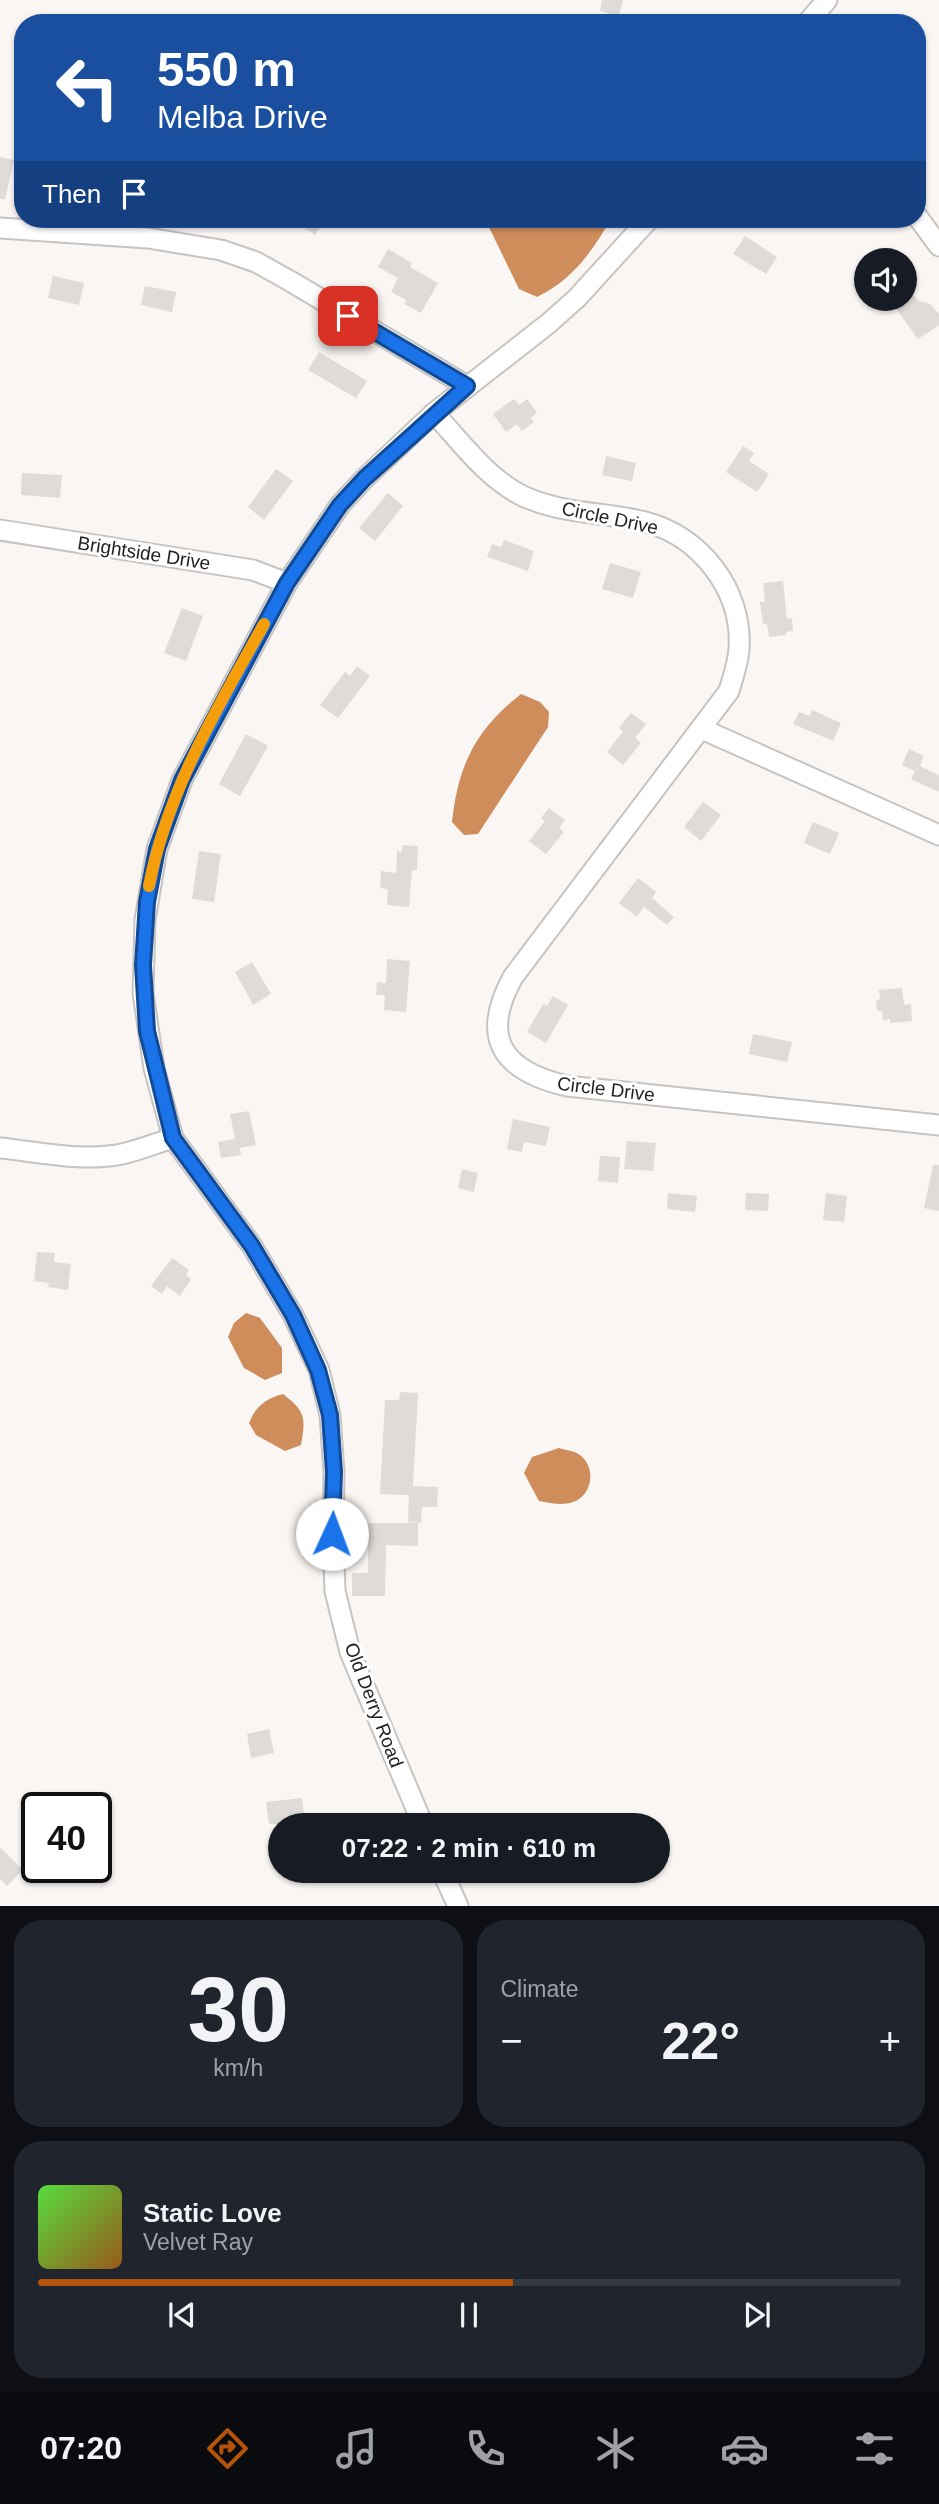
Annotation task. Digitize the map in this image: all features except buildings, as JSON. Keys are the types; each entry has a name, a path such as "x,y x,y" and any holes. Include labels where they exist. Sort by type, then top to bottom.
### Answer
{"street":[{"path":"815,14 827,0"},
{"path":"0,228 148,238 221,250 256,262 467,386"},
{"name":"Old Derry Road","path":"418,1813 350,1652 335,1591 332,1534 334,1472 330,1415 318,1370 293,1315 252,1246 173,1138 154,1068 146,1022 143,957 149,884 168,814 182,780 287,583 340,505 435,413 577,298 641,228"},
{"path":"926,228 939,246"},
{"name":"Circle Drive","path":"435,413 492,473 521,495 555,507 647,522 681,538 709,562 729,593 739,631 739,651 729,691 513,977 499,1011 497,1029 502,1047 513,1063 530,1075 567,1086 939,1125"},
{"name":"Brightside Drive","path":"0,530 253,570 287,583"},
{"path":"702,729 939,835"},
{"path":"0,1148 71,1156 107,1156 125,1154 173,1138"},
{"path":"447,1883 458,1906"}],"shaded area":[{"path":"489,228 605,228 580,264 561,282 537,297 519,289"},
{"path":"521,694 540,702 549,712 548,727 478,834 464,835 452,822 465,766 481,735 505,707"},
{"path":"246,1313 260,1318 282,1348 282,1373 265,1380 244,1368 228,1337 234,1323"},
{"path":"283,1394 300,1410 303,1421 301,1445 285,1451 256,1435 249,1423 262,1404"},
{"path":"559,1448 578,1454 585,1461 590,1474 588,1488 579,1499 569,1503 539,1501 524,1473 532,1457"}],"slow traffic":[{"path":"149,886 157,849 182,780 264,624"}],"route":[{"path":"332,1534 334,1472 330,1415 318,1370 293,1315 252,1246 173,1138 147,1031 143,965 149,884 168,814 182,780 287,583 306,551 340,505 365,478 467,386 348,316"}]}
